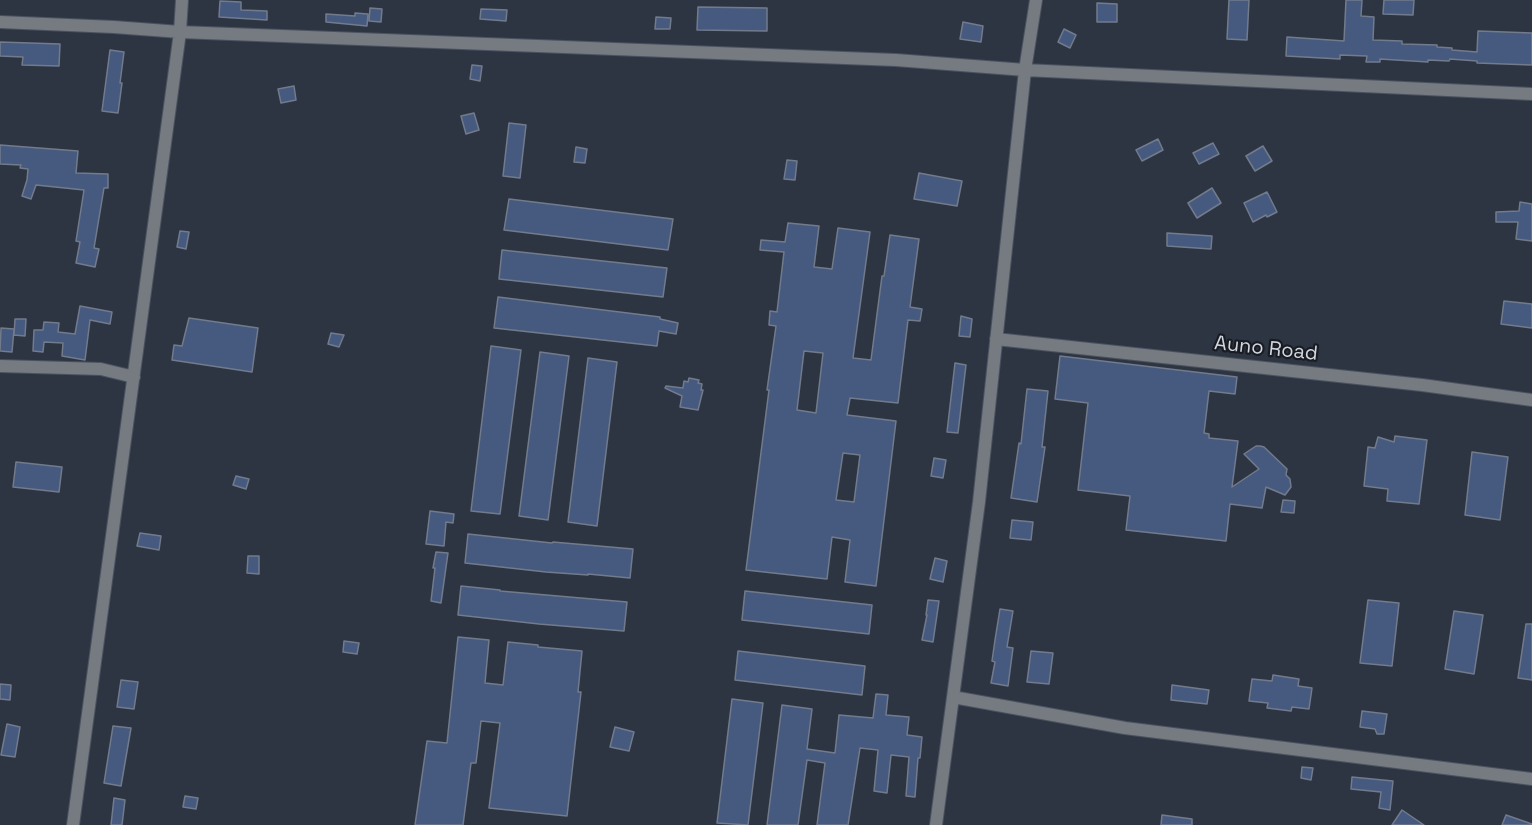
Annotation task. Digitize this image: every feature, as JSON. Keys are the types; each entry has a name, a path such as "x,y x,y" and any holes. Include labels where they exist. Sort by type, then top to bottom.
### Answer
{"street":[{"path":"73,825 180,32 182,0"},
{"path":"936,825 979,502 1025,70 1036,0"},
{"path":"0,22 483,45 896,60 1025,70 1532,94"},
{"name":"Auno Road","path":"996,339 1422,385 1532,400"},
{"path":"0,366 101,369 134,378"},
{"path":"953,697 1125,728 1532,779"}],"building":[{"path":"1229,0 1249,0 1247,40 1227,39"},
{"path":"1346,0 1362,0 1361,16 1374,17 1373,40 1437,45 1437,47 1452,48 1452,50 1477,52 1478,31 1532,33 1532,65 1477,63 1477,61 1450,59 1449,61 1428,60 1428,62 1380,59 1380,62 1366,62 1367,56 1340,55 1340,59 1286,56 1287,37 1344,41"},
{"path":"1384,0 1414,0 1413,15 1383,14"},
{"path":"220,1 241,2 241,10 267,11 267,20 219,17"},
{"path":"1097,3 1117,4 1117,22 1097,22"},
{"path":"698,7 767,8 767,31 697,30"},
{"path":"370,8 382,9 381,22 369,21"},
{"path":"481,9 507,10 506,21 480,19"},
{"path":"355,13 368,14 367,26 326,22 326,14 355,16"},
{"path":"656,17 671,18 670,29 655,29"},
{"path":"963,22 983,26 981,42 960,39"},
{"path":"1064,29 1076,35 1070,48 1058,42"},
{"path":"0,42 60,44 59,66 22,65 23,57 0,56"},
{"path":"110,50 124,52 118,113 102,111"},
{"path":"472,65 482,66 480,81 470,79"},
{"path":"294,86 296,100 281,103 278,89"},
{"path":"474,113 479,130 466,134 461,116"},
{"path":"509,123 526,125 520,178 503,176"},
{"path":"1158,139 1163,150 1142,161 1136,150"},
{"path":"1213,143 1219,154 1199,164 1193,153"},
{"path":"0,145 78,151 76,173 108,174 108,188 104,188 94,248 99,249 95,267 76,263 80,242 76,241 84,190 36,185 31,199 22,196 28,169 20,168 21,165 0,164"},
{"path":"1263,146 1272,161 1255,171 1246,156"},
{"path":"576,147 587,149 585,163 574,162"},
{"path":"787,160 797,161 795,180 784,179"},
{"path":"919,173 962,181 957,206 914,199"},
{"path":"1212,188 1221,203 1197,218 1188,203"},
{"path":"1267,192 1277,212 1253,222 1244,203"},
{"path":"509,199 673,219 668,250 504,230"},
{"path":"1520,202 1532,204 1532,241 1516,239 1518,222 1496,222 1496,212 1519,211"},
{"path":"788,223 819,226 814,267 832,269 838,228 870,232 853,358 871,360 890,235 919,239 910,307 922,309 920,321 908,320 898,403 850,398 847,415 896,421 876,586 845,582 850,540 832,537 827,579 746,570 776,326 769,325 770,311 777,312 784,252 760,250 761,240 785,242","holes":["804,351 823,353 816,413 797,410","843,453 860,455 854,502 836,500"]},
{"path":"180,231 189,232 186,249 177,247"},
{"path":"1167,233 1212,236 1211,249 1167,246"},
{"path":"502,250 667,268 663,297 499,279"},
{"path":"498,297 660,317 660,319 678,323 676,334 659,331 657,346 494,328"},
{"path":"1504,301 1532,304 1532,328 1501,324"},
{"path":"80,306 112,312 110,324 90,320 85,360 62,356 63,343 44,342 43,352 33,351 34,330 43,330 44,322 59,323 58,332 75,334"},
{"path":"961,316 972,319 970,337 959,336"},
{"path":"189,318 258,328 252,372 172,360 174,345 182,346"},
{"path":"15,319 26,319 25,336 14,335"},
{"path":"1,328 14,329 12,352 0,351"},
{"path":"331,333 344,335 339,347 328,344"},
{"path":"491,346 521,350 500,514 471,511"},
{"path":"540,352 569,356 548,520 519,516"},
{"path":"1060,356 1237,377 1235,394 1209,391 1204,433 1209,434 1209,438 1238,441 1232,487 1259,469 1244,454 1260,446 1264,447 1287,469 1286,475 1290,479 1291,487 1285,495 1266,487 1262,508 1230,504 1226,541 1126,530 1130,496 1078,490 1088,403 1055,399"},
{"path":"588,358 617,362 597,526 568,522"},
{"path":"955,363 966,365 958,433 947,432"},
{"path":"689,378 699,380 698,383 702,384 701,390 703,390 698,410 680,407 682,396 665,388 666,386 683,388 684,381 688,382"},
{"path":"1027,389 1048,391 1042,447 1045,447 1037,502 1011,498 1019,443 1021,444"},
{"path":"1395,436 1427,440 1419,504 1387,501 1388,489 1364,486 1368,447 1375,448 1378,437 1394,442"},
{"path":"1472,452 1508,457 1500,520 1465,515"},
{"path":"934,458 946,460 943,478 931,476"},
{"path":"16,462 62,467 59,492 13,487"},
{"path":"236,476 249,479 246,489 233,485"},
{"path":"1283,500 1295,501 1294,513 1281,512"},
{"path":"430,511 454,514 453,523 446,522 444,546 426,544"},
{"path":"1012,520 1033,522 1031,540 1010,538"},
{"path":"140,533 161,536 159,550 137,546"},
{"path":"468,534 633,549 630,578 465,563"},
{"path":"436,552 448,553 441,603 431,601"},
{"path":"248,556 259,556 259,574 247,573"},
{"path":"935,558 947,561 943,582 930,579"},
{"path":"461,586 627,602 624,631 458,615"},
{"path":"745,591 872,605 869,634 742,620"},
{"path":"928,600 939,601 933,642 922,640"},
{"path":"1368,600 1399,603 1392,666 1360,663"},
{"path":"1000,609 1013,611 1007,647 1013,648 1008,686 991,683"},
{"path":"1454,611 1483,615 1474,674 1445,669"},
{"path":"1526,624 1532,624 1532,680 1518,678"},
{"path":"458,637 489,640 485,683 503,685 508,642 582,651 578,692 581,692 567,816 489,808 500,723 481,721 476,763 471,763 463,825 415,825 427,741 447,743"},
{"path":"344,641 359,643 357,654 343,652"},
{"path":"738,651 865,666 862,695 735,680"},
{"path":"1031,651 1053,653 1049,684 1027,682"},
{"path":"1273,675 1299,679 1298,686 1312,688 1309,709 1292,707 1291,711 1267,708 1268,703 1249,701 1252,679 1272,681"},
{"path":"121,680 138,682 134,709 117,707"},
{"path":"0,684 11,685 10,700 0,699"},
{"path":"1172,685 1209,690 1207,704 1171,700"},
{"path":"876,694 888,695 886,715 909,717 907,735 922,737 915,797 906,796 909,757 891,755 887,793 874,791 878,750 860,748 848,825 817,825 825,763 807,760 798,825 767,825 782,705 812,709 807,749 835,753 839,715 873,718"},
{"path":"732,699 763,703 748,825 717,823"},
{"path":"1362,711 1387,714 1384,734 1377,734 1375,729 1360,727"},
{"path":"7,724 20,727 15,757 1,755"},
{"path":"113,726 131,728 121,786 104,783"},
{"path":"615,727 634,732 629,751 610,747"},
{"path":"1302,767 1313,768 1311,780 1301,778"},
{"path":"1352,777 1393,781 1390,810 1379,808 1381,792 1351,789"},
{"path":"185,796 198,798 196,809 183,807"},
{"path":"114,798 125,800 122,825 111,825"},
{"path":"1402,810 1424,825 1392,825"},
{"path":"1162,815 1192,819 1192,825 1161,825"},
{"path":"1506,815 1532,824 1532,825 1502,825"}]}
